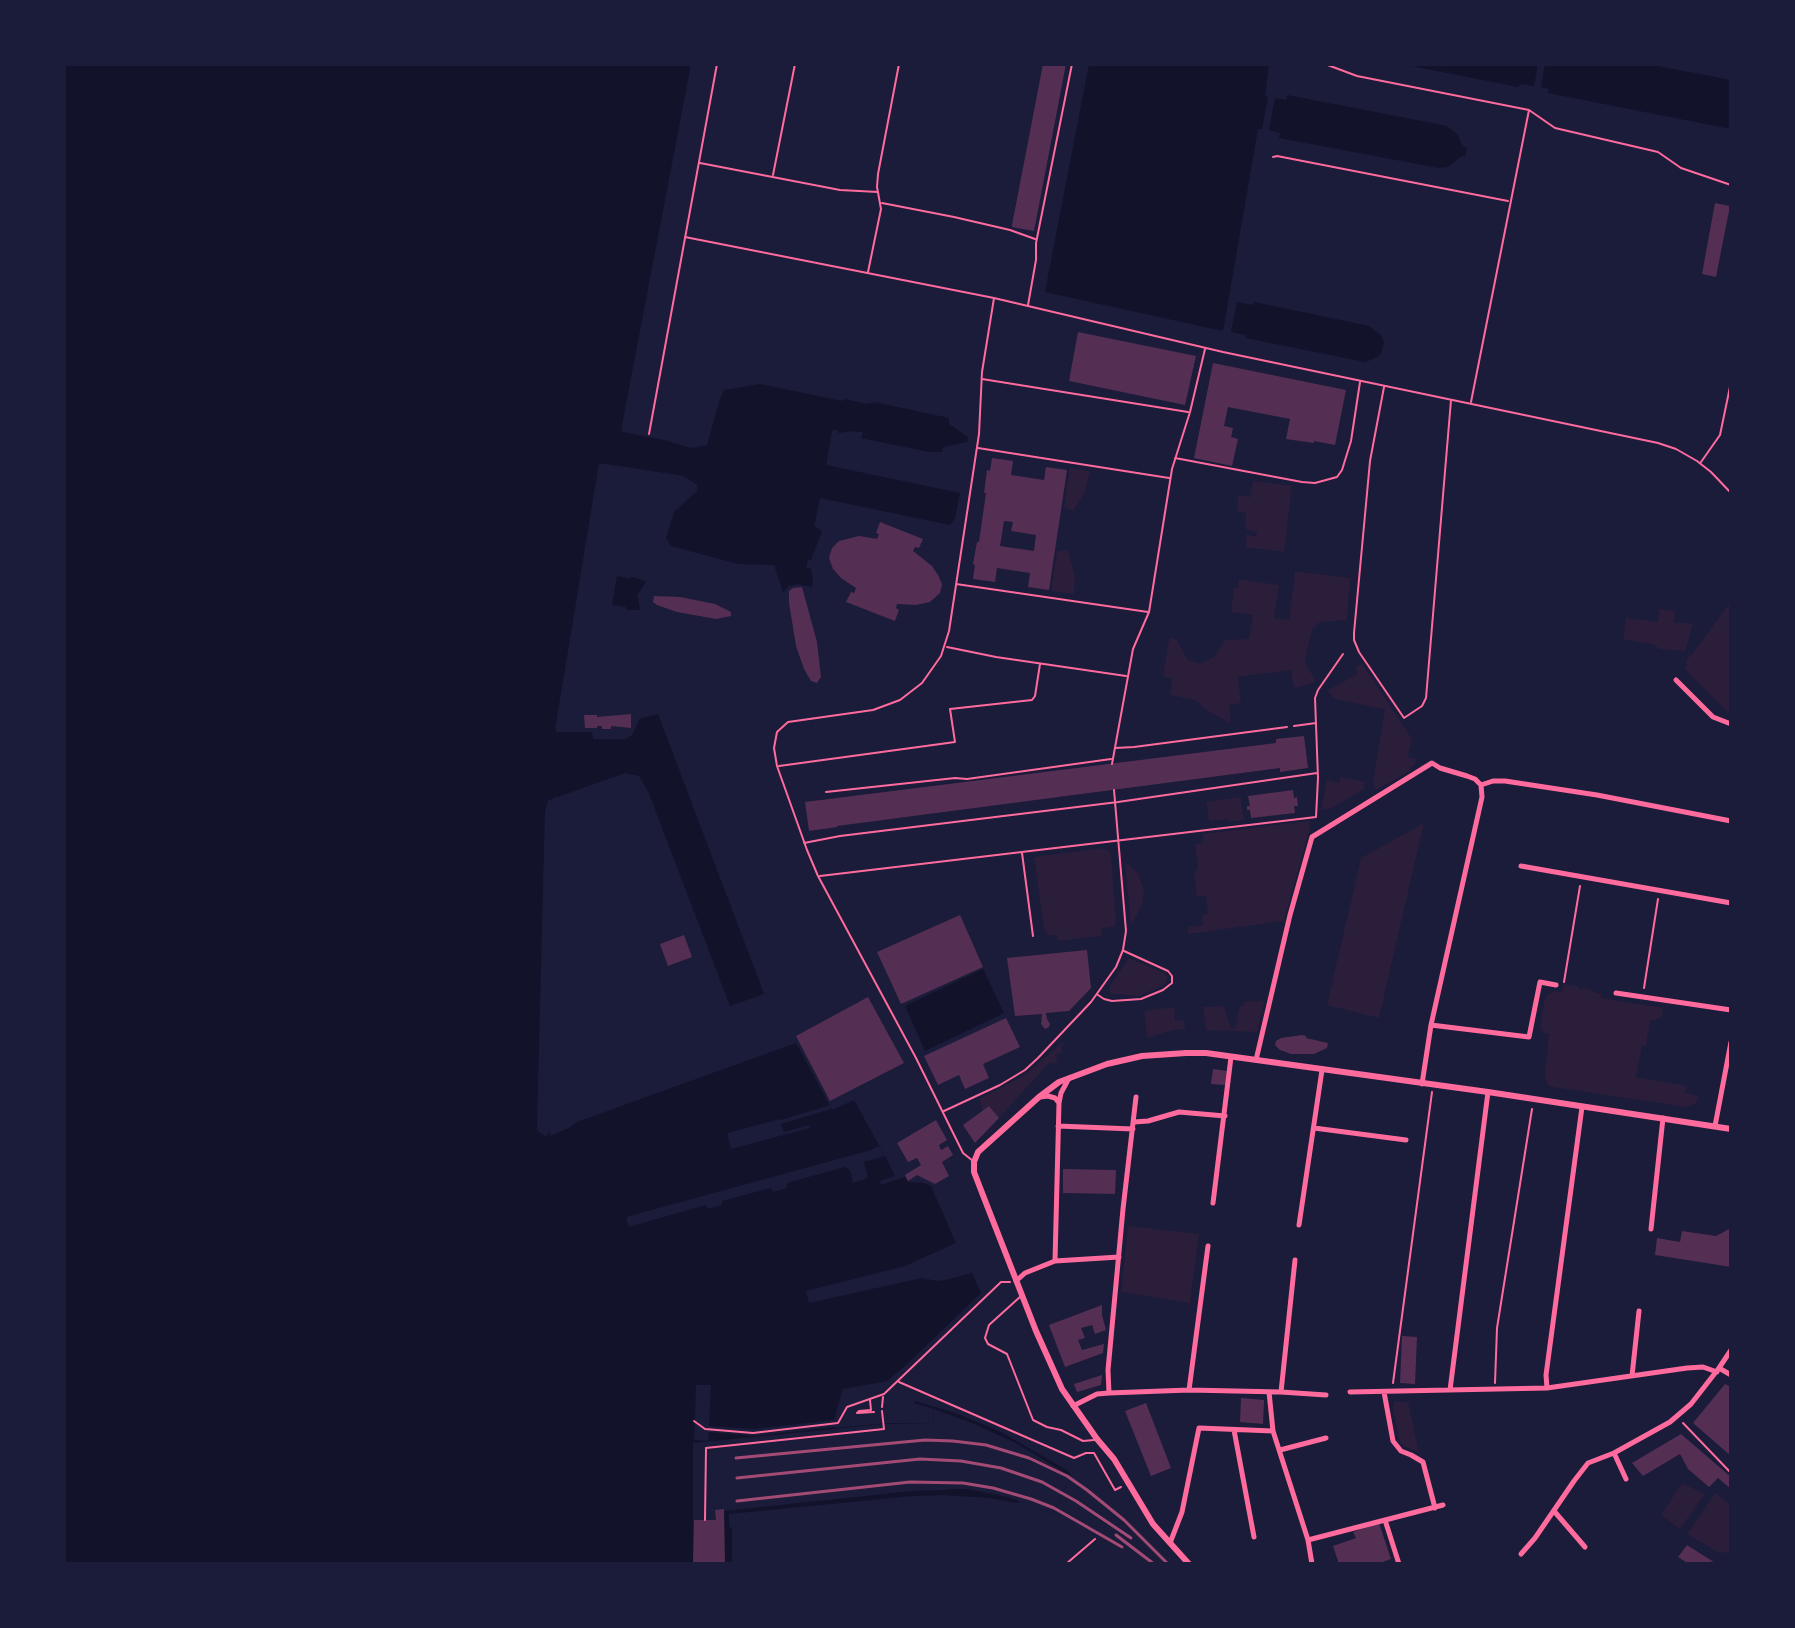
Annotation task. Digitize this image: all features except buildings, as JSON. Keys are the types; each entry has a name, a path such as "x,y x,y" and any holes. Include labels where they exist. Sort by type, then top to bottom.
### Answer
{"street":[{"path":"1676,680 1713,717 1731,724"},
{"path":"1256,1060 1312,837 1432,763 1481,785"},
{"path":"1481,785 1505,781 1731,821"},
{"path":"1422,1084 1431,1025 1482,797 1481,785"},
{"path":"1521,866 1731,903"},
{"path":"1431,1025 1529,1037 1540,982 1556,985"},
{"path":"1616,993 1731,1010"},
{"path":"1715,1126 1731,1042"},
{"path":"1189,1564 1148,1517 1114,1459 1073,1406 1053,1372 974,1172 978,1152 1039,1097 1070,1077 1107,1064 1142,1056 1206,1053 1731,1129"},
{"path":"1213,1203 1231,1057"},
{"path":"1299,1225 1322,1070"},
{"path":"1055,1261 1059,1103 1070,1077"},
{"path":"1450,1390 1488,1092"},
{"path":"1039,1097 1055,1098 1059,1103"},
{"path":"1109,1393 1108,1370 1136,1097"},
{"path":"1547,1388 1546,1375 1582,1107"},
{"path":"1058,1126 1133,1125 1179,1112 1225,1116"},
{"path":"1651,1229 1663,1118"},
{"path":"1314,1128 1406,1140"},
{"path":"1189,1390 1208,1246"},
{"path":"1016,1281 1025,1273 1055,1261 1119,1257"},
{"path":"1281,1392 1295,1260"},
{"path":"1632,1376 1639,1311"},
{"path":"1521,1554 1588,1463 1614,1453 1677,1417 1691,1404 1731,1350"},
{"path":"1350,1392 1547,1388 1703,1367 1731,1375"},
{"path":"1073,1406 1097,1394 1109,1393 1189,1390 1326,1395"},
{"path":"1269,1392 1273,1431 1308,1540 1312,1564"},
{"path":"1384,1392 1393,1441 1401,1451 1423,1462 1435,1508"},
{"path":"1170,1543 1182,1512 1199,1428 1273,1431"},
{"path":"1234,1430 1254,1537"},
{"path":"1280,1450 1326,1438"},
{"path":"1614,1453 1626,1479"},
{"path":"1308,1540 1443,1505"},
{"path":"1553,1511 1585,1547"},
{"path":"1385,1520 1399,1564"}],"lane":[{"path":"649,434 717,64"},
{"path":"773,177 795,64"},
{"path":"868,274 880,203 878,174 899,64"},
{"path":"1028,305 1037,239 1072,64"},
{"path":"1325,64 1357,76 1529,110 1555,128 1655,151 1681,168 1731,185"},
{"path":"1471,403 1529,110"},
{"path":"1273,157 1509,201"},
{"path":"699,163 840,190 878,192"},
{"path":"880,203 979,223 1037,239"},
{"path":"685,237 1028,305 1205,348 1658,443 1701,463 1731,493"},
{"path":"974,1162 963,1153 818,876 777,766 774,741 784,724 866,712 894,704 922,683 939,660 949,631 977,448 981,379 994,298"},
{"path":"1112,764 1135,642 1149,612 1170,478 1205,348"},
{"path":"981,379 1190,412"},
{"path":"1175,458 1293,481 1315,483 1337,477 1352,437 1360,381"},
{"path":"1701,463 1720,435 1731,382"},
{"path":"1385,386 1370,461 1354,637 1359,652 1404,718 1422,706 1426,698 1451,399"},
{"path":"977,448 1170,478"},
{"path":"956,584 1149,612"},
{"path":"945,647 1127,676"},
{"path":"818,876 1316,817 1316,695 1343,654"},
{"path":"777,766 955,742 950,709 1033,699 1040,664"},
{"path":"1294,726 1316,723"},
{"path":"1114,747 1287,727"},
{"path":"826,792 967,779 1112,759"},
{"path":"804,843 1318,773"},
{"path":"943,1111 1025,1070 1056,1040 1114,971 1123,950 1126,931 1114,790"},
{"path":"1022,852 1033,936"},
{"path":"1097,994 1112,1001 1137,1000 1172,983 1171,974 1166,970 1123,950"},
{"path":"1022,1295 989,1325 985,1338 988,1344 1007,1354 1033,1420 1083,1441 1097,1439"}],"path":[{"path":"1564,982 1581,877"},
{"path":"1643,997 1659,890"},
{"path":"1392,1392 1433,1085"},
{"path":"1495,1389 1497,1328 1534,1099"},
{"path":"694,1421 705,1429 753,1433 838,1423 847,1407 884,1394 1001,1282 1016,1281"},
{"path":"898,1381 1074,1458 1094,1453 1115,1490"},
{"path":"705,1520 706,1448 884,1429 884,1394"},
{"path":"870,1399 871,1410 857,1413 874,1412"},
{"path":"1677,1417 1731,1473"},
{"path":"1066,1564 1095,1539"}],"shaded area":[{"path":"64,64 691,64 621,430 691,448 707,445 724,390 760,384 842,401 874,402 949,418 949,424 968,437 967,442 943,447 942,452 929,452 861,438 863,432 838,433 834,429 826,465 960,493 955,518 950,525 820,498 814,526 822,531 807,564 813,577 812,587 797,584 783,592 774,565 738,564 671,546 666,538 674,512 698,490 697,485 678,475 599,463 555,729 557,732 592,732 593,739 627,739 633,734 639,719 658,714 764,994 730,1006 648,791 639,776 625,773 549,800 545,811 537,1130 546,1137 549,1132 550,1136 577,1122 796,1043 832,1110 854,1100 895,1176 880,1181 881,1185 905,1177 908,1182 931,1186 956,1243 905,1266 806,1291 809,1303 922,1278 937,1281 972,1273 981,1293 887,1381 843,1389 834,1420 835,1428 933,1423 934,1409 915,1401 958,1414 1001,1432 1068,1471 1071,1476 1052,1514 1020,1501 944,1495 729,1514 732,1562 729,1564 64,1564"},
{"path":"1089,64 1269,64 1265,96 1268,97 1262,129 1258,129 1223,331 1045,292"},
{"path":"1402,64 1538,64 1534,86 1521,84 1518,87"},
{"path":"1545,64 1647,64 1731,80 1731,129 1548,93 1549,89 1541,87"},
{"path":"1287,95 1447,126 1458,135 1463,147 1467,147 1465,156 1448,167 1439,168 1279,138 1280,133 1269,130 1275,98 1286,100"},
{"path":"1237,302 1253,305 1254,302 1369,326 1381,335 1384,343 1382,350 1380,355 1365,362 1246,338 1246,335 1231,332"},
{"path":"1070,468 1090,471 1085,492 1073,511 1064,507"},
{"path":"1253,481 1292,486 1284,552 1245,547 1247,535 1256,536 1257,532 1247,530 1246,513 1237,512 1238,495 1250,497"},
{"path":"1057,551 1068,551 1075,575 1074,594 1051,591"},
{"path":"1295,571 1350,578 1347,620 1320,622 1312,629 1305,662 1316,682 1294,688 1291,670 1238,677 1241,703 1229,705 1231,723 1195,700 1170,695 1172,678 1163,677 1169,640 1177,640 1188,660 1201,663 1213,658 1225,640 1249,639 1253,615 1231,612 1234,588 1238,588 1239,579 1279,585 1274,618 1289,620"},
{"path":"617,576 646,582 637,595 640,610 612,605"},
{"path":"1731,601 1731,716 1685,669 1687,659"},
{"path":"1659,609 1675,611 1674,622 1693,624 1685,651 1659,649 1655,645 1623,639 1626,618 1658,622"},
{"path":"1362,664 1412,739 1408,757 1416,759 1410,771 1376,790 1373,783 1385,709 1334,699 1328,690 1358,674 1355,668"},
{"path":"1340,777 1365,782 1364,789 1332,808 1321,810 1327,780 1339,783"},
{"path":"1241,797 1244,820 1209,821 1206,802"},
{"path":"1309,821 1310,828 1284,921 1188,934 1188,927 1203,925 1202,915 1208,914 1206,896 1197,897 1194,873 1198,868 1195,844 1203,843 1203,834"},
{"path":"1424,823 1379,1018 1327,1005 1361,858"},
{"path":"1103,848 1111,856 1115,926 1101,929 1102,936 1058,941 1057,935 1048,935 1044,929 1034,857"},
{"path":"1125,863 1138,874 1144,890 1142,905 1131,925"},
{"path":"1129,958 1164,973 1167,981 1163,986 1139,996 1111,994 1109,988"},
{"path":"983,969 1004,1013 925,1051 905,1006"},
{"path":"1564,984 1581,990 1590,989 1601,994 1601,998 1663,1008 1661,1018 1650,1021 1636,1077 1687,1086 1685,1093 1698,1096 1696,1103 1686,1107 1548,1085 1545,1075 1549,1034 1540,1027 1545,997 1554,991 1562,992"},
{"path":"1265,1000 1257,1032 1206,1030 1203,1007 1224,1006 1231,1028 1235,1028 1240,1006 1244,1002"},
{"path":"1174,1007 1175,1021 1184,1020 1185,1029 1147,1038 1144,1011"},
{"path":"1063,1042 1062,1053 1055,1055 1058,1063 1048,1064 999,1118 989,1106 983,1110 979,1099 1025,1075"},
{"path":"1128,1226 1199,1234 1190,1303 1121,1292"},
{"path":"1394,1402 1408,1402 1419,1452 1400,1443"},
{"path":"1682,1483 1705,1494 1680,1529 1661,1515"},
{"path":"1715,1493 1731,1504 1731,1552 1719,1553 1687,1534"}],"pier":[{"path":"557,796 549,811 541,1129 549,1128 546,1137 537,1130 545,811 548,801"},
{"path":"830,1105 831,1109 781,1124 784,1132 809,1125 810,1128 731,1149 727,1133"},
{"path":"879,1146 885,1156 864,1162 868,1178 853,1183 850,1170 845,1167 787,1183 787,1188 773,1192 771,1188 722,1201 722,1205 707,1209 706,1205 629,1227 626,1217"},
{"path":"696,1385 711,1385 709,1426 753,1429 834,1420 835,1427 754,1436 709,1432 708,1441 694,1440"},
{"path":"934,1409 1014,1442 1071,1476 1052,1514 1008,1497 966,1489 912,1491 724,1511 693,1564 693,1443 883,1424 933,1423"}],"railway":[{"path":"736,1458 925,1440 986,1445 1029,1458 1067,1476 1124,1520 1168,1564"},
{"path":"737,1478 920,1459 961,1461 1001,1468 1042,1482 1131,1538"},
{"path":"737,1501 910,1482 963,1483 993,1488 1054,1508 1122,1547"},
{"path":"1116,1535 1154,1564"}]}
